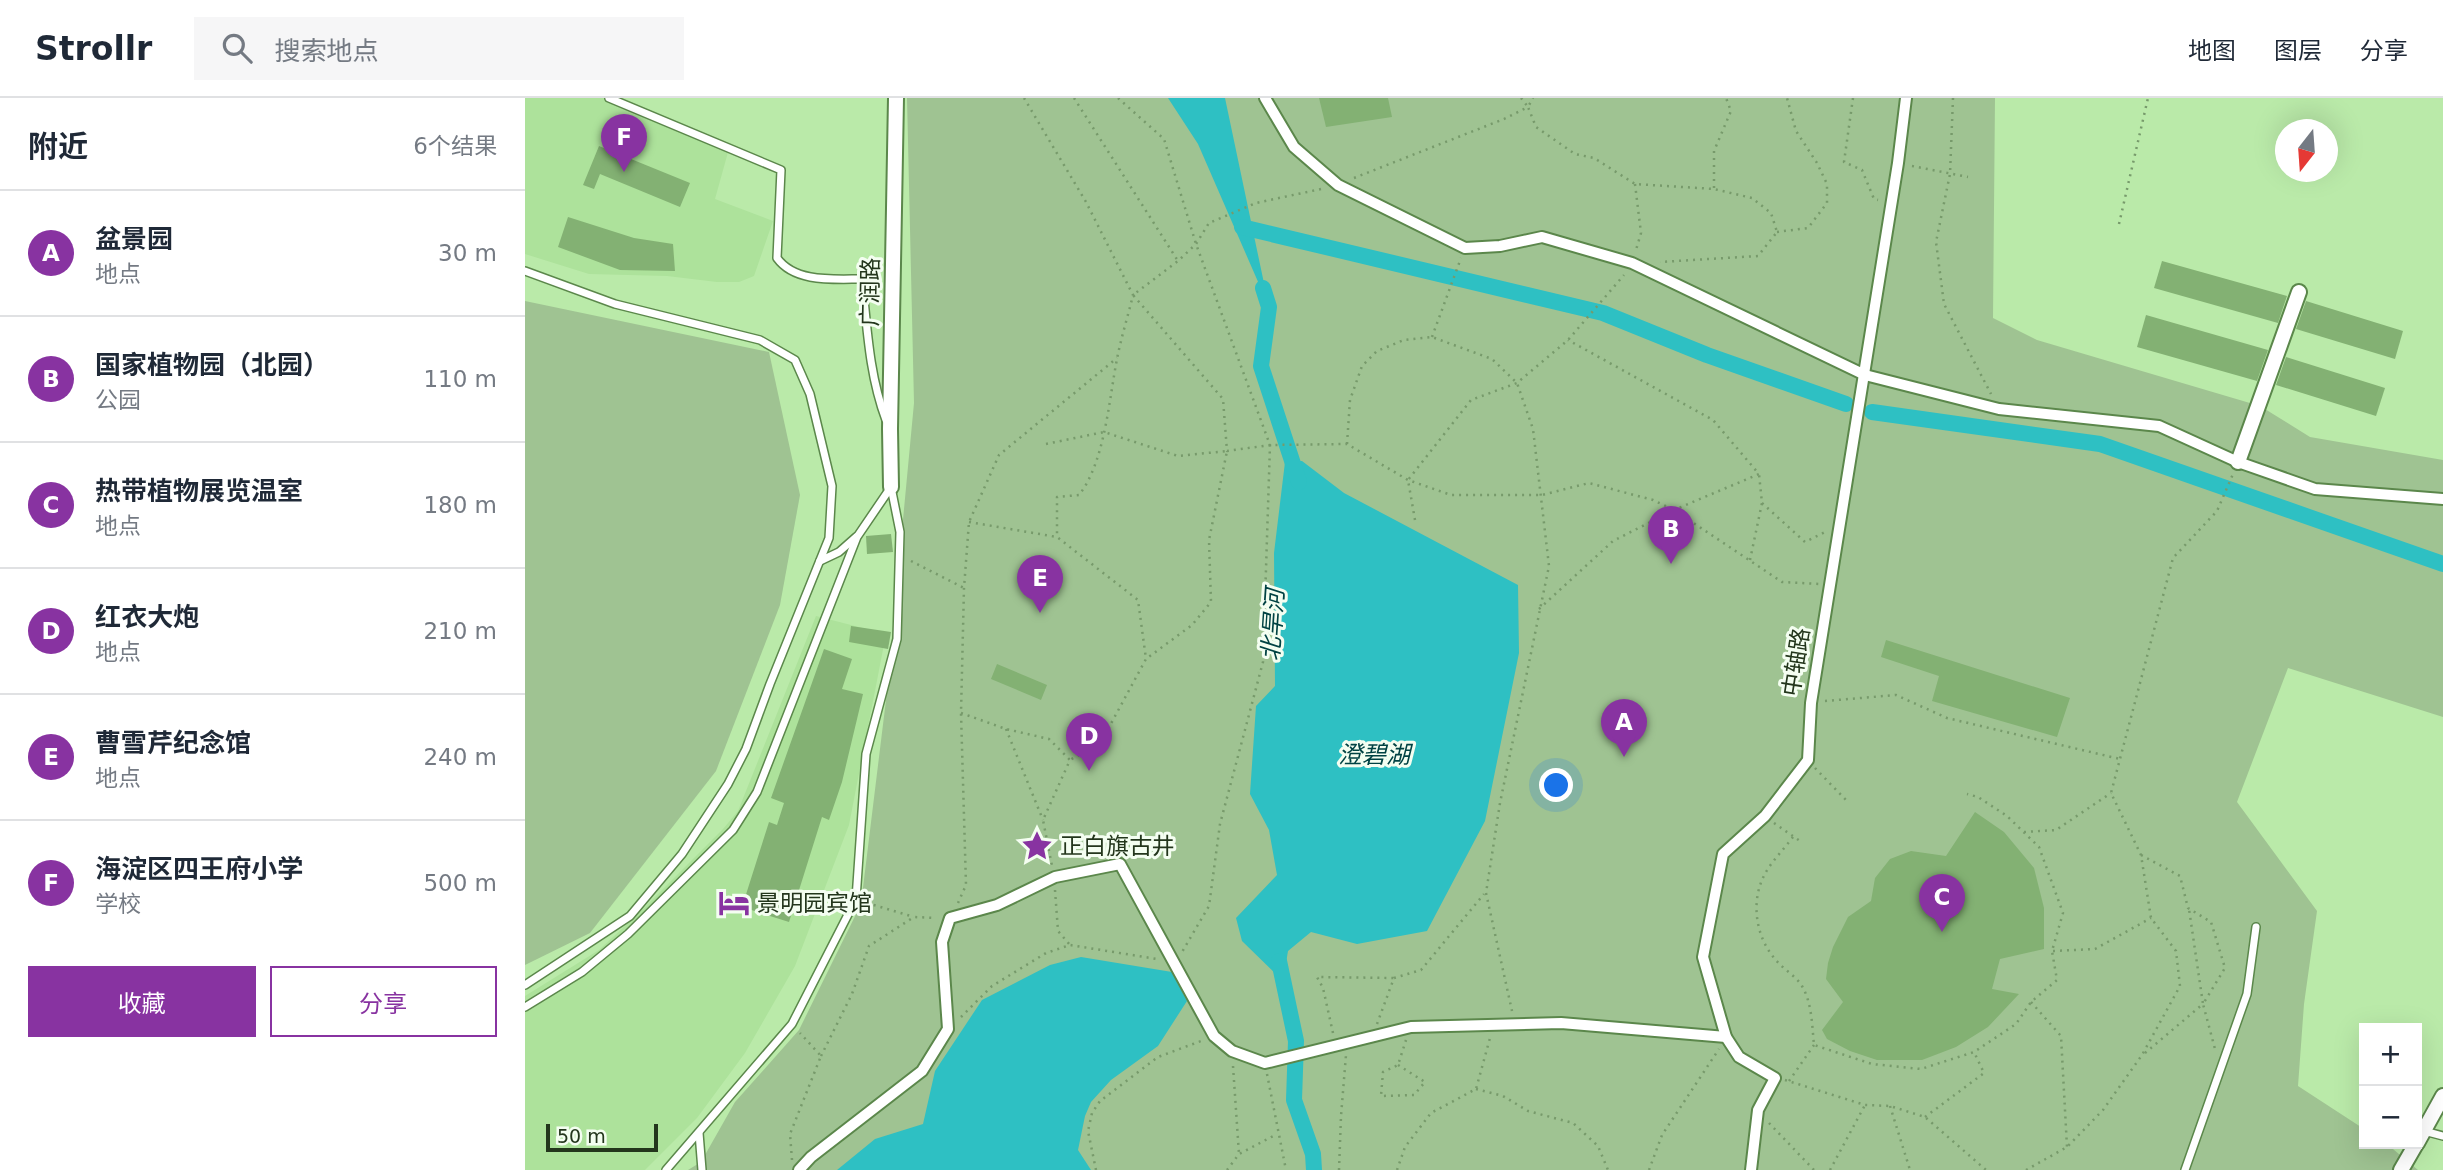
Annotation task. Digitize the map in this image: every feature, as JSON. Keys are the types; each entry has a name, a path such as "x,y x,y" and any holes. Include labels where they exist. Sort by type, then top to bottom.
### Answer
{"street":[{"name":"广润路","path":"891,487 896,98"},
{"path":"1265,98 1294,147 1338,185 1465,248 1500,246 1542,237 1632,263 1864,375 1999,409 2159,426 2238,462 2315,489 2443,499"},
{"name":"中轴路","path":"1808,761 1811,702 1898,163 1906,98"},
{"path":"2238,462 2299,292"},
{"path":"1751,1170 1758,1110 1775,1078 1739,1057 1726,1037 1703,957 1723,854 1765,816 1808,761"},
{"path":"799,1170 811,1157 922,1071 949,1029 942,943 950,918 997,905 1055,877 1120,864 1214,1036 1232,1051 1265,1063 1411,1027 1561,1023 1726,1037"},
{"path":"2422,1134 2443,1096"},
{"path":"2401,1170 2413,1149"}],"lane":[{"path":"609,98 781,170 777,258 784,268 821,280 862,279 874,376 879,400 890,429"},
{"path":"525,271 615,304 760,340 795,360 810,394 832,486 829,538 747,749 729,784 682,854 630,916 525,985"},
{"path":"525,1007 582,972 628,934 733,830 757,792 857,537 891,487"},
{"path":"666,1170 792,1024 856,899 866,754 897,639 901,556 900,532 891,487"},
{"path":"819,561 839,552 857,537"},
{"path":"2185,1170 2247,994 2256,927"},
{"path":"699,1133 702,1170"},
{"path":"2422,1139 2443,1136"}],"path":[{"path":"1024,98 1086,202 1133,295 1223,400 1227,451 1209,540 1211,602 1192,625 1146,659 1101,742 1070,760 1043,820"},
{"path":"1074,98 1178,261"},
{"path":"949,1029 992,986 1046,953 1070,945 1175,963 1209,906 1220,824 1263,662 1270,444 1196,244 1164,139 1118,98"},
{"path":"1521,98 1536,127 1575,154 1594,158 1635,184 1714,189 1752,198 1771,214 1777,232"},
{"path":"1057,537 1058,497 1079,495 1087,485 1104,432 1117,358 1133,295 1196,244 1209,223 1256,203 1338,185 1504,119 1528,107 1533,98"},
{"path":"1714,189 1714,151 1731,111 1726,98"},
{"path":"1657,262 1758,256 1777,232 1808,228 1827,202 1827,184 1797,131 1787,98"},
{"path":"1853,98 1844,162 1862,170 1874,198 1891,204"},
{"path":"1953,98 1950,174 1936,242 1944,304 1999,409"},
{"path":"2119,224 2148,98"},
{"path":"1898,163 1968,177"},
{"path":"1415,520 1408,480 1471,400 1517,383 1569,339 1632,263 1641,233 1635,184"},
{"path":"1431,337 1465,248"},
{"path":"1347,444 1350,400 1362,366 1377,351 1386,347 1404,340 1431,337 1492,359 1517,383 1533,429 1549,566 1500,803 1486,893 1515,1025"},
{"path":"1569,339 1713,420 1759,474 1762,503 1749,561"},
{"path":"856,899 914,917 950,918 966,885 961,713 964,588 969,522 999,455 1117,358"},
{"path":"1046,444 1104,432 1178,456 1270,444 1347,444 1408,480 1451,495 1542,495 1589,483 1653,500 1674,510 1782,582 1830,584"},
{"path":"2024,832 2056,830 2111,793 2172,558 2217,511 2238,462"},
{"path":"1539,609 1613,541 1674,510 1759,474"},
{"path":"1762,503 1805,542 1840,524"},
{"path":"969,522 1057,537 1138,600 1146,659"},
{"path":"901,556 964,588"},
{"path":"1811,702 1896,695 1947,718 2121,760"},
{"path":"961,713 1006,729 1049,739 1070,760"},
{"path":"1006,729 1043,820 1055,877 1058,931 1070,945"},
{"path":"1808,761 1846,800"},
{"path":"2026,1170 2067,1147 2103,1110 2143,1055 2180,986 2176,951 2151,919 2141,855 2111,793"},
{"path":"1814,1045 1872,1064 1921,1069 1974,1052 2016,1024 2031,1002 2057,979 2052,951 2063,914 2039,847 2007,816 1978,797 1967,794"},
{"path":"1765,816 1800,841"},
{"path":"1789,1081 1814,1045 1809,1001 1801,984 1774,958 1762,938 1757,922 1759,887 1766,872 1793,838"},
{"path":"2141,855 2180,876 2188,908 2203,1004 2220,1070"},
{"path":"1339,1170 1342,1045 1317,977 1394,978 1421,970 1486,893"},
{"path":"2143,1055 2203,1004 2225,968 2211,922 2188,908"},
{"path":"793,1170 790,1134 821,1056 852,994 869,946 914,917"},
{"path":"2052,951 2095,949 2151,919"},
{"path":"1372,1037 1394,978"},
{"path":"2031,1002 2061,1036 2067,1147"},
{"path":"792,1024 821,1056"},
{"path":"1476,1089 1493,1025"},
{"path":"1398,1065 1425,1082 1414,1095 1381,1096 1383,1072 1398,1065 1411,1027"},
{"path":"1096,1170 1088,1131 1092,1114 1100,1101 1157,1057 1214,1036"},
{"path":"1649,1170 1662,1135 1726,1037"},
{"path":"1232,1051 1239,1154"},
{"path":"1924,1117 1984,1073 1974,1052"},
{"path":"1265,1063 1286,1170"},
{"path":"1775,1078 1865,1105 1890,1106 1924,1117 1986,1170"},
{"path":"1397,1170 1405,1147 1431,1113 1476,1089 1503,1096 1528,1111 1573,1123 1598,1146 1608,1170"},
{"path":"1830,1170 1865,1105"},
{"path":"1890,1106 1910,1170"},
{"path":"1758,1110 1814,1170"},
{"path":"1227,1170 1239,1154 1278,1134"}],"shaded area":[{"path":"525,98 618,98 730,145 715,199 773,221 754,276 739,282 717,282 667,276 589,274 525,254"},
{"path":"907,98 1995,98 1993,318 2037,340 2260,406 2310,437 2443,460 2443,717 2288,668 2237,802 2317,911 2304,1004 2298,1086 2359,1126 2359,1149 2393,1149 2418,1170 688,1170 701,1162 735,1102 799,1030 861,904 886,700 914,403"},
{"path":"525,301 769,352 800,495 780,605 716,771 590,933 525,965"},
{"name":"景明园宾馆","path":"816,616 886,634 849,825 795,966 745,1053 697,1118 645,1170 525,1170 525,996 599,950 723,829 738,811"}],"water":[{"path":"1168,98 1225,98 1269,307 1198,144"},
{"name":"澄碧湖","path":"1302,461 1344,493 1518,585 1519,653 1485,821 1427,931 1357,944 1311,932 1288,951 1283,981 1242,941 1236,918 1277,875 1269,830 1250,794 1256,706 1275,686 1274,553 1285,462"},
{"path":"1081,957 1172,972 1187,1001 1158,1046 1111,1080 1091,1102 1085,1116 1078,1150 1091,1170 837,1170 875,1139 923,1124 935,1071 982,1000 1050,965"}],"building":[{"path":"1319,98 1388,98 1392,117 1326,127"},
{"path":"599,146 690,183 680,207 600,174 594,189 583,185"},
{"path":"568,217 634,238 673,244 675,271 620,270 558,247"},
{"path":"2162,261 2287,296 2278,323 2154,288"},
{"path":"2306,301 2403,331 2395,359 2296,329"},
{"path":"2146,315 2268,350 2257,381 2137,347"},
{"path":"2286,357 2385,388 2376,416 2276,385"},
{"path":"891,534 893,552 867,554 866,536"},
{"path":"851,626 891,632 888,649 849,642"},
{"path":"1886,640 2070,698 2057,737 1932,701 1939,676 1881,657"},
{"path":"824,649 852,659 842,689 863,694 842,782 829,820 822,817 789,922 742,907 769,822 777,825 784,803 771,798"},
{"path":"997,664 1047,685 1041,700 991,679"},
{"path":"1975,812 2004,832 2034,868 2044,908 2044,949 2000,959 1992,989 2019,994 1988,1027 1956,1047 1922,1060 1877,1060 1850,1051 1827,1039 1822,1030 1843,1002 1826,979 1828,963 1848,917 1871,901 1875,878 1890,859 1911,851 1946,856"}],"waterway":[{"path":"1242,227 1603,313 1707,355 1846,404"},
{"name":"北旱河","path":"1263,288 1269,307 1261,366 1299,482"},
{"path":"1872,412 2100,444 2443,564"},
{"name":"北旱河","path":"1279,961 1296,1041 1294,1100 1313,1154 1314,1170"}],"place":[{"name":"海淀区四王府小学","path":"624,172"},
{"name":"国家植物园（北园）","path":"1671,564"},
{"name":"曹雪芹纪念馆","path":"1040,613"},
{"name":"盆景园","path":"1624,757"},
{"name":"红衣大炮","path":"1089,771"},
{"name":"正白旗古井","path":"1037,846"},
{"name":"景明园宾馆","path":"734,903"},
{"name":"热带植物展览温室","path":"1942,932"}]}
